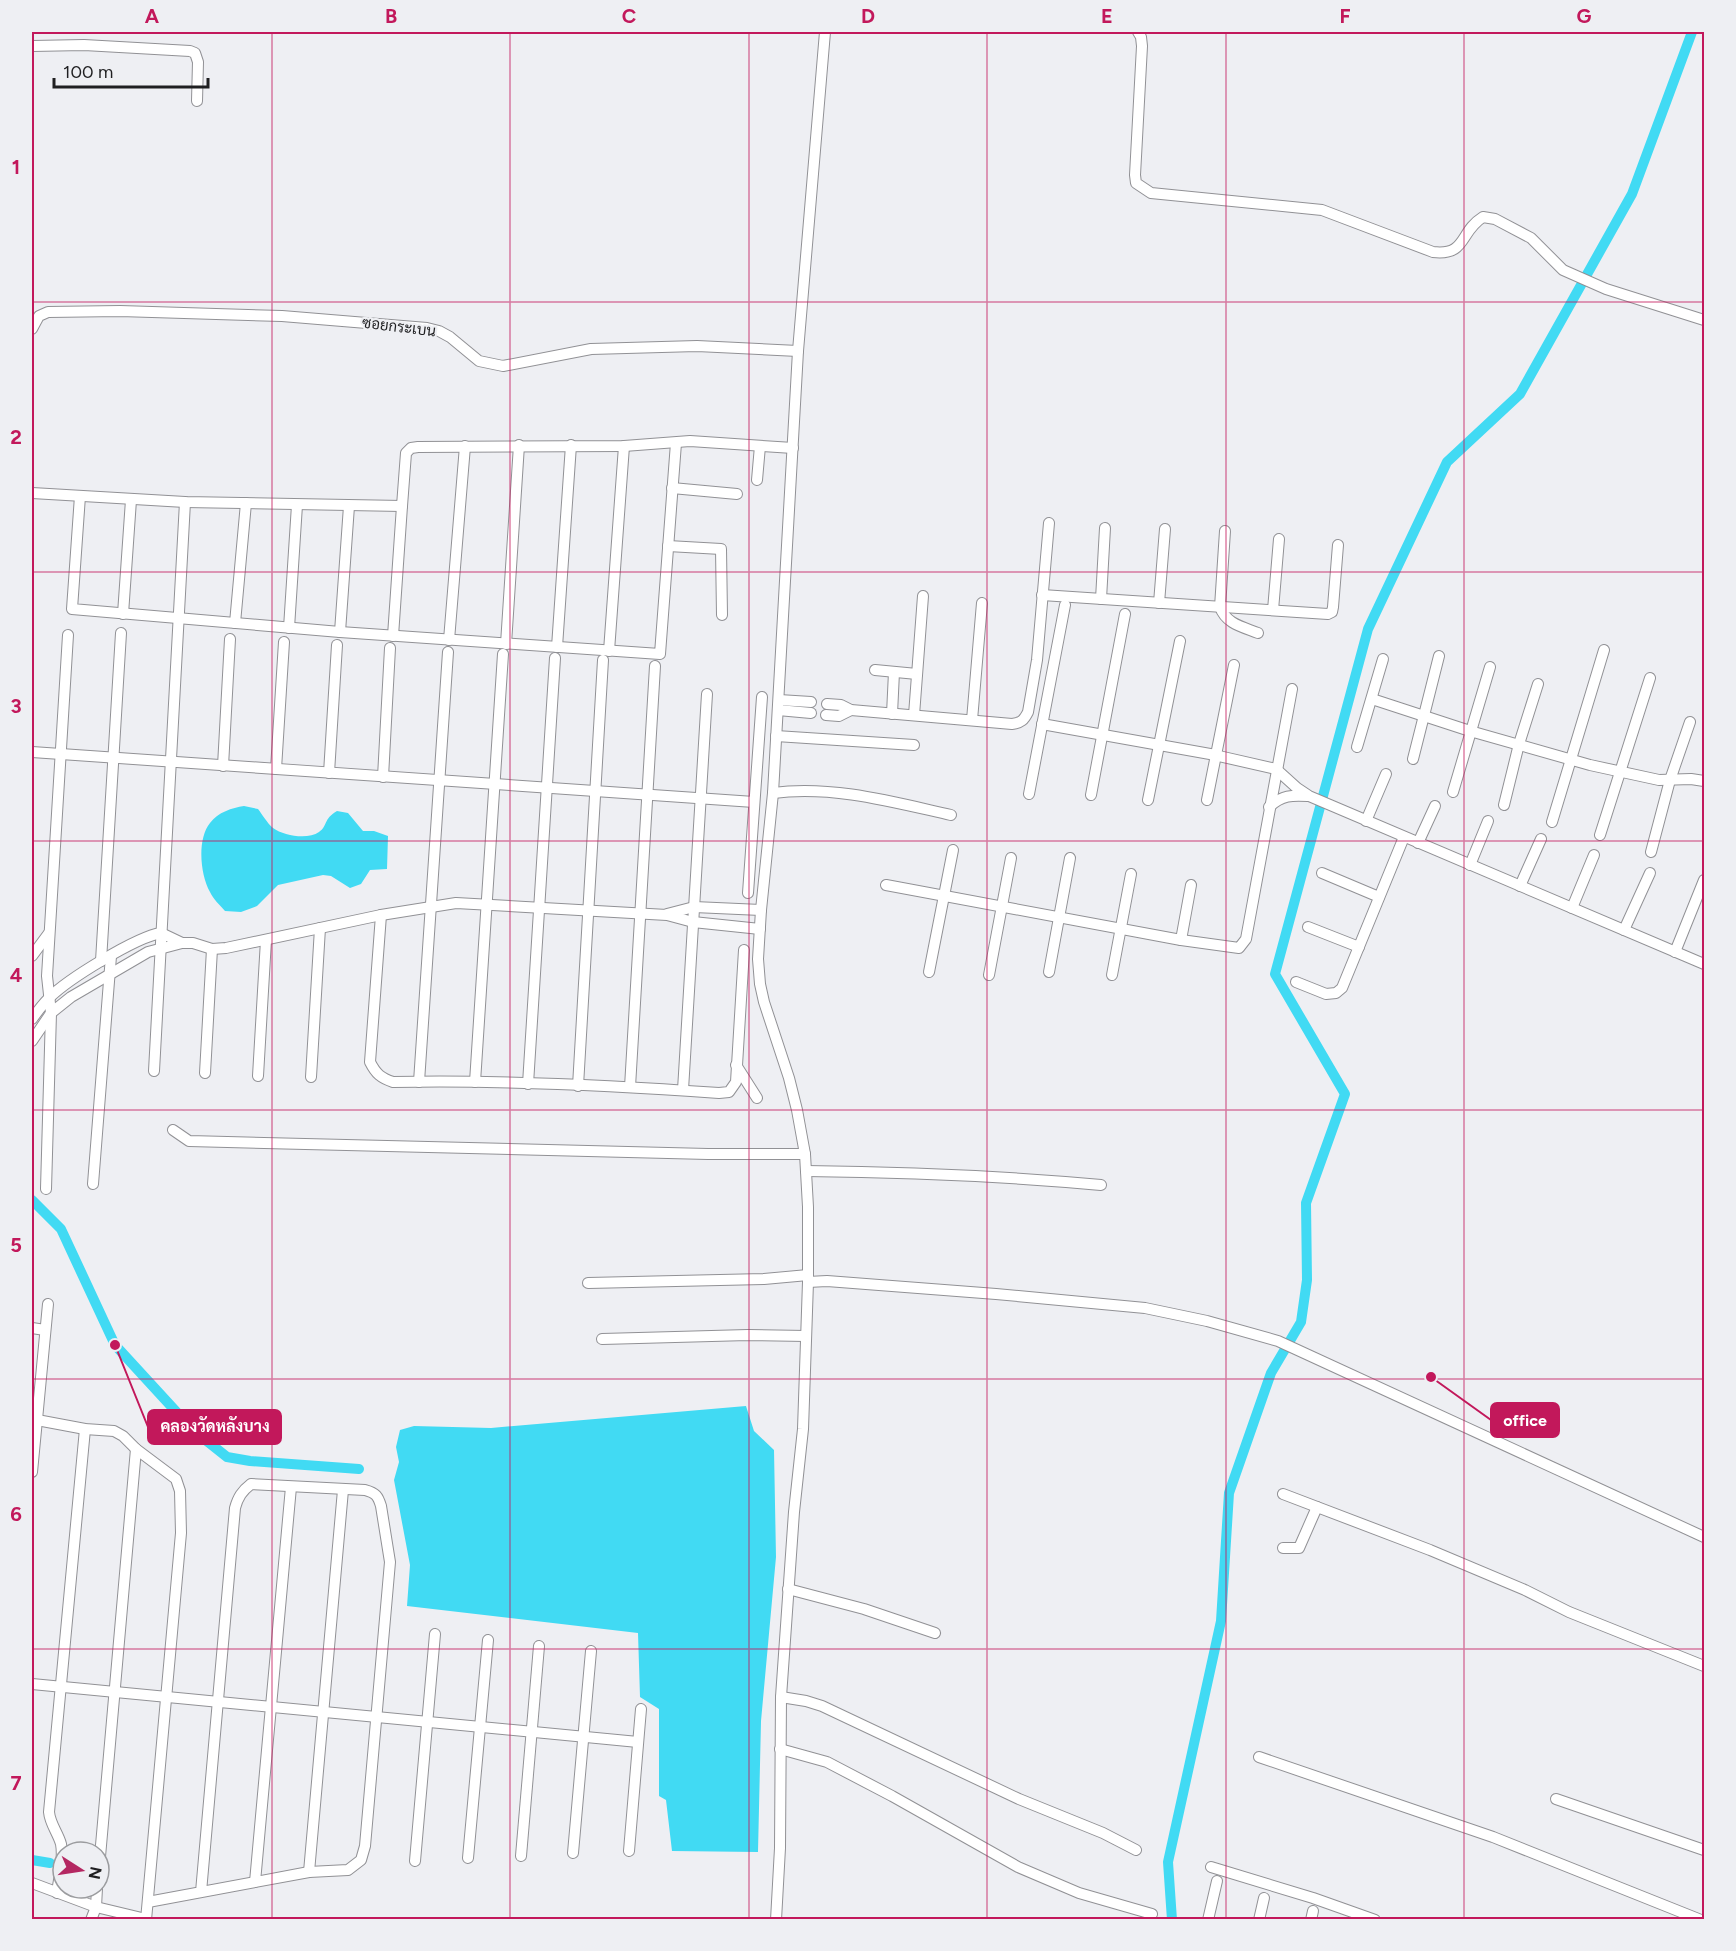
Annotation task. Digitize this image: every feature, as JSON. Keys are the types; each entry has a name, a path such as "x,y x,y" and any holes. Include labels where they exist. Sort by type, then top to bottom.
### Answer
{"street":[{"path":"776,1920 780,1848 781,1697 802,1430 806,1336 808,1279 806,1171 797,1110 764,1002 758,959 773,793 798,351 825,32"},
{"path":"1138,32 1142,46 1135,175 1136,183 1151,194 1322,210 1433,252 1446,254 1455,250 1474,222 1483,217 1495,219 1531,238 1563,270 1606,289 1704,320"},
{"path":"32,46 84,45 190,51 195,53 198,62 196,101"},
{"name":"ซอยกระเบน","path":"32,328 39,316 48,312 60,311 282,316 428,328 440,331 479,361 502,366 591,349 697,346 798,351"},
{"path":"393,636 406,453 411,448 519,445 624,446 690,441 793,447"},
{"path":"80,496 72,609 449,640 504,649 556,653 606,656 660,654 676,443"},
{"path":"474,1082 519,445"},
{"path":"528,1084 546,788 571,445"},
{"path":"449,640 465,446"},
{"path":"578,1086 595,791 624,446"},
{"path":"757,480 760,446"},
{"path":"672,488 737,494"},
{"path":"32,493 131,500 297,506 402,506"},
{"path":"123,614 131,500"},
{"path":"154,1071 185,502"},
{"path":"235,623 246,503"},
{"path":"289,628 297,506"},
{"path":"340,632 349,506"},
{"path":"826,709 839,716 851,710 1012,724 1020,723 1025,719 1037,660 1049,523"},
{"path":"1101,599 1105,528"},
{"path":"1159,603 1165,529"},
{"path":"1225,531 1220,607 1229,621 1258,633"},
{"path":"1273,610 1280,539"},
{"path":"1042,595 1328,614 1332,612 1338,545"},
{"path":"668,546 721,549 722,615"},
{"path":"914,715 923,596"},
{"path":"972,720 982,603"},
{"path":"1029,794 1065,605"},
{"path":"1091,795 1125,614"},
{"path":"93,1184 111,973 106,959 121,633"},
{"path":"46,1189 51,1013 47,976 68,635"},
{"path":"223,766 230,639"},
{"path":"1148,800 1180,641"},
{"path":"276,769 284,642"},
{"path":"329,773 337,645"},
{"path":"383,777 390,648"},
{"path":"1552,822 1604,650"},
{"path":"420,1082 448,652"},
{"path":"1413,759 1439,656"},
{"path":"1357,747 1383,659"},
{"path":"1207,800 1234,665"},
{"path":"630,1087 655,666"},
{"path":"1454,792 1490,667"},
{"path":"875,670 917,674"},
{"path":"892,714 894,672"},
{"path":"1600,835 1650,678"},
{"path":"1504,805 1519,744 1538,684"},
{"path":"886,885 1121,930 1232,949 1239,948 1246,939 1292,689"},
{"path":"683,1090 707,694"},
{"path":"748,893 762,697"},
{"path":"1372,699 1570,760 1619,772 1670,780 1704,781"},
{"path":"778,705 811,708"},
{"path":"1651,852 1670,780 1690,722"},
{"path":"1042,724 1216,755 1276,769 1291,784 1309,796 1704,964"},
{"path":"776,736 914,745"},
{"path":"32,752 754,802"},
{"path":"1366,821 1386,774"},
{"path":"773,793 814,790 897,803 951,815"},
{"path":"1269,807 1278,799 1294,795 1309,796"},
{"path":"1418,843 1435,806"},
{"path":"1470,865 1488,821"},
{"path":"1296,982 1326,994 1336,993 1342,988 1404,837"},
{"path":"1520,886 1541,839"},
{"path":"929,972 953,850"},
{"path":"1572,908 1594,855"},
{"path":"988,975 1011,858"},
{"path":"1049,972 1070,858"},
{"path":"1322,873 1379,897"},
{"path":"1624,930 1650,873"},
{"path":"1112,975 1131,874"},
{"path":"1675,952 1704,880"},
{"path":"1181,940 1191,885"},
{"path":"32,1041 51,1013 71,997 148,952 182,943 193,943 212,949 226,948 381,915 456,903 667,915 693,922 760,928"},
{"path":"667,915 694,907 761,910"},
{"path":"381,915 370,1062 376,1073 393,1082 474,1082 729,1092 736,1082 744,950"},
{"path":"1308,927 1359,947"},
{"path":"311,1077 320,928"},
{"path":"32,956 49,933"},
{"path":"32,1019 49,998 106,959 143,938 161,933 182,943"},
{"path":"258,1076 266,940"},
{"path":"205,1073 212,949"},
{"path":"736,1065 757,1098"},
{"path":"173,1130 189,1141 708,1154 805,1154"},
{"path":"806,1171 877,1171 986,1176 1101,1185"},
{"path":"588,1284 808,1279 1145,1308 1207,1321 1278,1341 1704,1537"},
{"path":"32,1472 48,1304"},
{"path":"32,1328 45,1330"},
{"path":"602,1339 748,1335 806,1336"},
{"path":"37,1420 85,1429 114,1431 176,1479 180,1491 181,1533 146,1919 76,1900"},
{"path":"60,1840 50,1820 49,1812 85,1429"},
{"path":"101,1840 136,1449"},
{"path":"148,1902 309,1872 348,1870 363,1856 390,1562 378,1497 374,1492 251,1484 238,1499 235,1508 201,1892"},
{"path":"255,1882 291,1487"},
{"path":"309,1872 343,1490"},
{"path":"1283,1494 1430,1550 1525,1590 1569,1612 1704,1666"},
{"path":"1283,1548 1299,1548 1317,1507"},
{"path":"788,1589 864,1609 934,1633"},
{"path":"415,1861 435,1634"},
{"path":"468,1858 488,1640"},
{"path":"521,1856 540,1646"},
{"path":"573,1853 591,1651"},
{"path":"32,1684 638,1742"},
{"path":"781,1697 822,1706 1018,1799 1102,1833 1136,1850"},
{"path":"628,1851 641,1708"},
{"path":"780,1749 827,1762 1018,1867 1078,1893 1152,1914"},
{"path":"1259,1757 1493,1837 1701,1920"},
{"path":"1556,1799 1704,1850"},
{"path":"1210,1866 1375,1920"},
{"path":"1208,1920 1217,1881"},
{"path":"32,1883 51,1891"},
{"path":"1259,1920 1264,1898"},
{"path":"92,1920 96,1900"}],"water":[{"path":"244,806 258,809 269,824 278,831 296,836 309,836 319,832 337,811 348,813 363,831 374,831 388,836 387,869 370,870 361,884 350,888 331,876 323,875 278,885 257,906 241,912 225,911 211,895 204,876 201,857 203,838 210,823 217,816 230,809"},
{"path":"746,1406 754,1431 774,1450 776,1557 761,1721 758,1852 672,1851 666,1800 659,1796 659,1709 640,1697 638,1633 407,1606 410,1565 394,1480 399,1462 396,1447 400,1430 414,1426 491,1428"}],"waterway":[{"path":"1172,1920 1168,1862 1221,1621 1229,1493 1271,1373 1301,1322 1307,1280 1306,1203 1345,1094 1275,974 1368,629 1447,462 1520,394 1632,194 1692,32"},
{"path":"32,1200 61,1229 115,1345 193,1430 227,1457 250,1461 359,1469"},
{"path":"32,1860 50,1863"}],"place":[{"name":"คลองวัดหลังบาง","path":"115,1345"},
{"name":"office","path":"1431,1377"}]}
